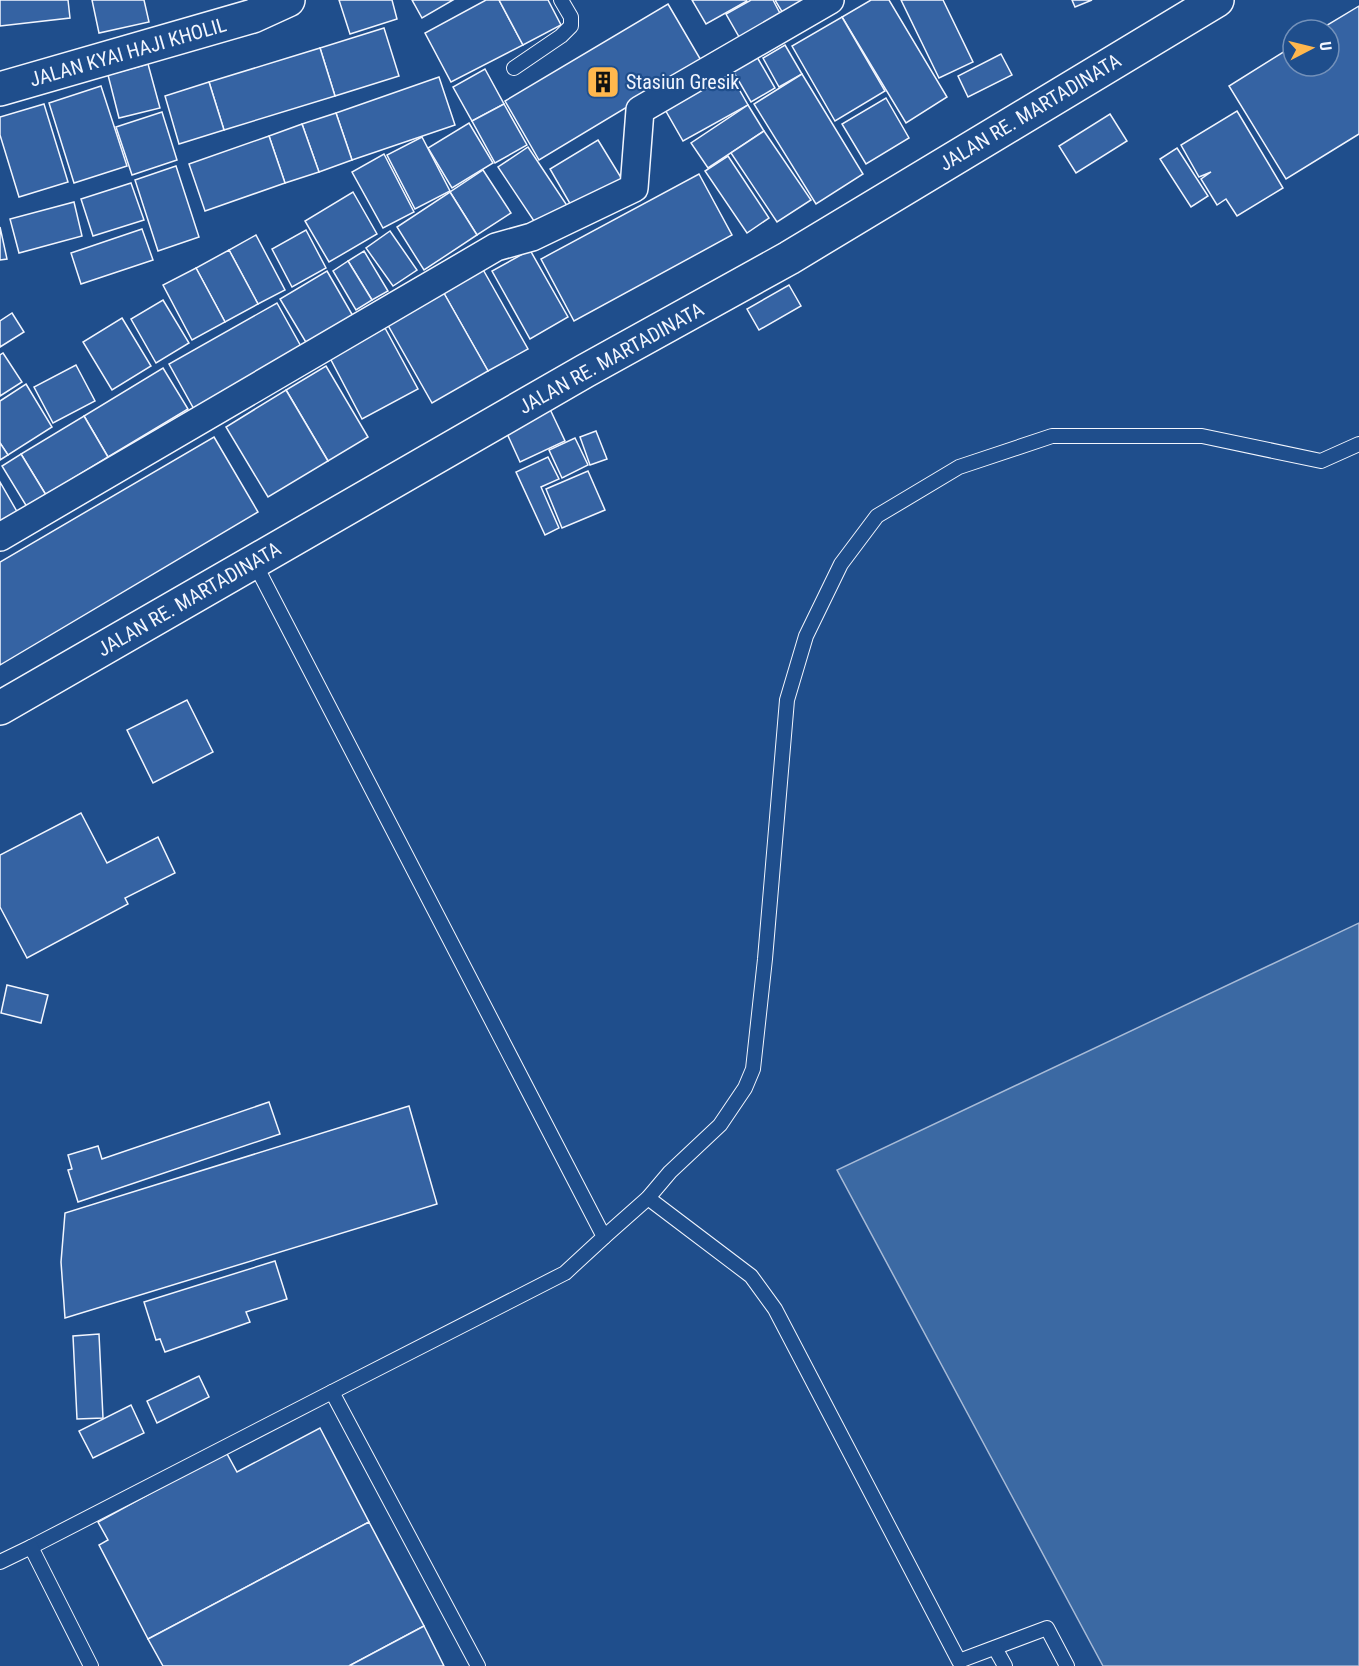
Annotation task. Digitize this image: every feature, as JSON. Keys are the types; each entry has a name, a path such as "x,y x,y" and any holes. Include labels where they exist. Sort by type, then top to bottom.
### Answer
{"main road":[{"name":"JALAN KYAI HAJI KHOLIL","path":"0,89 253,16 288,0"},
{"name":"JALAN RE. MARTADINATA","path":"0,708 585,371 789,258 1217,0"}],"street":[{"path":"0,537 496,247 532,237 634,188 640,110 830,0"}],"lane":[{"path":"514,68 561,36 571,26 571,17 561,0"},
{"path":"0,1562 565,1274 648,1198 670,1172 720,1125 745,1088 753,1069 765,959 787,700 811,626 840,564 877,516 959,467 1052,436 1202,436 1321,461 1359,444"},
{"path":"254,561 604,1237"},
{"path":"648,1198 751,1276 775,1309 959,1661 1047,1628 1067,1666"},
{"path":"332,1392 478,1666"},
{"path":"31,1547 91,1666"},
{"path":"995,1648 1005,1666"}],"water":[{"path":"1359,923 1359,1666 1103,1666 837,1170"}],"building":[{"path":"0,0 68,0 70,18 0,26"},
{"path":"92,0 144,0 149,22 99,33"},
{"path":"339,0 392,0 397,19 350,34"},
{"path":"412,0 453,0 422,18"},
{"path":"486,0 499,0 523,45 451,82 425,33"},
{"path":"499,0 548,0 561,25 523,45"},
{"path":"692,0 746,0 747,1 706,24"},
{"path":"751,0 773,0 783,19 742,42 726,14"},
{"path":"775,0 809,0 784,15"},
{"path":"871,0 889,0 947,97 906,123 842,17"},
{"path":"901,0 943,0 973,62 939,78"},
{"path":"1072,0 1092,0 1075,7"},
{"name":"Stasiun Gresik","path":"668,4 702,62 539,160 505,101"},
{"path":"1359,6 1359,134 1286,179 1229,86 1281,54 1281,78 1341,78 1341,18 1339,18"},
{"path":"842,17 885,91 835,121 792,46"},
{"path":"384,28 399,76 335,96 320,48"},
{"path":"785,45 802,74 779,87 763,58"},
{"path":"320,48 335,96 224,130 209,82"},
{"path":"1001,54 1012,75 968,97 958,76"},
{"path":"757,57 775,88 751,102 733,71"},
{"path":"148,64 160,108 119,118 108,75"},
{"path":"485,69 504,104 472,121 453,87"},
{"path":"728,70 748,105 683,141 663,106"},
{"path":"802,74 863,174 816,204 754,104"},
{"path":"439,77 455,125 352,160 336,113"},
{"path":"209,82 224,130 179,144 165,96"},
{"path":"101,86 127,166 74,183 49,103"},
{"path":"886,98 909,138 866,164 842,124"},
{"path":"44,104 68,182 19,197 0,135 0,117"},
{"path":"504,104 527,145 495,163 472,121"},
{"path":"748,105 764,131 708,168 691,143"},
{"path":"1237,111 1283,188 1237,216 1226,199 1217,205 1201,179 1211,172 1199,177 1181,145"},
{"path":"162,112 177,160 132,175 116,127"},
{"path":"336,113 352,160 319,172 302,124"},
{"path":"1110,114 1127,141 1076,173 1059,146"},
{"path":"469,123 493,163 452,188 428,148"},
{"path":"302,124 319,172 285,183 269,136"},
{"path":"764,131 811,200 777,222 731,153"},
{"path":"269,136 285,183 205,211 189,164"},
{"path":"422,137 450,191 415,209 387,155"},
{"path":"598,140 625,184 576,214 550,169"},
{"path":"528,147 568,207 538,227 498,167"},
{"path":"1177,148 1208,196 1191,207 1160,159"},
{"path":"384,154 414,212 383,228 352,172"},
{"path":"728,156 769,218 747,233 705,171"},
{"path":"176,166 199,237 158,251 135,180"},
{"path":"483,170 511,213 477,235 450,192"},
{"path":"699,174 732,235 574,321 541,259"},
{"path":"131,183 144,220 93,236 81,199"},
{"path":"353,192 377,234 329,262 305,221"},
{"path":"450,192 477,235 424,270 397,227"},
{"path":"74,202 82,236 19,253 10,219"},
{"path":"0,227 7,259 0,260"},
{"path":"142,229 153,260 81,284 71,253"},
{"path":"306,230 326,268 292,287 272,249"},
{"path":"390,231 417,270 393,286 366,248"},
{"path":"256,235 285,290 258,304 229,250"},
{"path":"229,250 258,304 225,322 196,268"},
{"path":"530,250 568,317 530,339 492,271"},
{"path":"364,251 388,291 372,300 348,261"},
{"path":"348,261 372,300 356,310 333,271"},
{"path":"481,266 528,349 488,371 441,288"},
{"path":"196,268 225,322 192,340 163,285"},
{"path":"327,271 353,316 307,344 280,299"},
{"path":"789,285 801,306 759,330 747,309"},
{"path":"441,288 488,371 432,403 385,320"},
{"path":"163,300 189,343 156,363 131,319"},
{"path":"277,303 303,350 195,411 169,364"},
{"path":"12,313 24,332 0,347 0,321"},
{"path":"122,318 151,366 112,390 83,342"},
{"path":"385,328 418,389 362,419 330,358"},
{"path":"3,353 22,382 0,396 0,355"},
{"path":"76,365 95,401 53,423 34,387"},
{"path":"326,366 368,437 328,461 286,390"},
{"path":"163,368 188,409 108,457 84,416"},
{"path":"26,384 52,427 8,455 0,443 0,401"},
{"path":"286,390 328,461 268,497 226,427"},
{"path":"548,405 565,441 520,462 504,427"},
{"path":"84,416 108,457 46,495 21,454"},
{"path":"596,431 607,459 590,465 580,437"},
{"path":"214,437 258,512 0,665 0,562"},
{"path":"575,438 588,465 562,478 549,450"},
{"path":"0,443 8,455 0,460"},
{"path":"21,454 46,495 27,507 2,466"},
{"path":"548,457 559,479 541,487 559,528 545,535 516,472"},
{"path":"588,471 605,510 562,528 546,489"},
{"path":"0,482 19,515 0,526"},
{"path":"187,700 213,752 153,783 127,730"},
{"path":"81,813 107,863 158,837 175,873 125,898 128,904 27,958 0,907 0,855"},
{"path":"7,985 48,995 41,1023 1,1013"},
{"path":"269,1102 280,1134 78,1202 68,1170 72,1169 68,1155 98,1146 102,1159"},
{"path":"409,1106 437,1204 65,1318 61,1262 65,1213"},
{"path":"275,1261 287,1299 246,1312 250,1322 165,1352 160,1339 156,1340 144,1302"},
{"path":"99,1334 103,1418 77,1419 73,1336"},
{"path":"199,1376 209,1397 157,1423 147,1401"},
{"path":"131,1405 144,1433 93,1458 79,1431"},
{"path":"320,1428 369,1522 148,1639 99,1545 108,1540 98,1522 226,1452 237,1472"},
{"path":"369,1522 424,1626 349,1666 163,1666 148,1639"},
{"path":"424,1626 444,1666 349,1666"}],"place":[{"name":"Stasiun Gresik","path":"603,82"}]}
